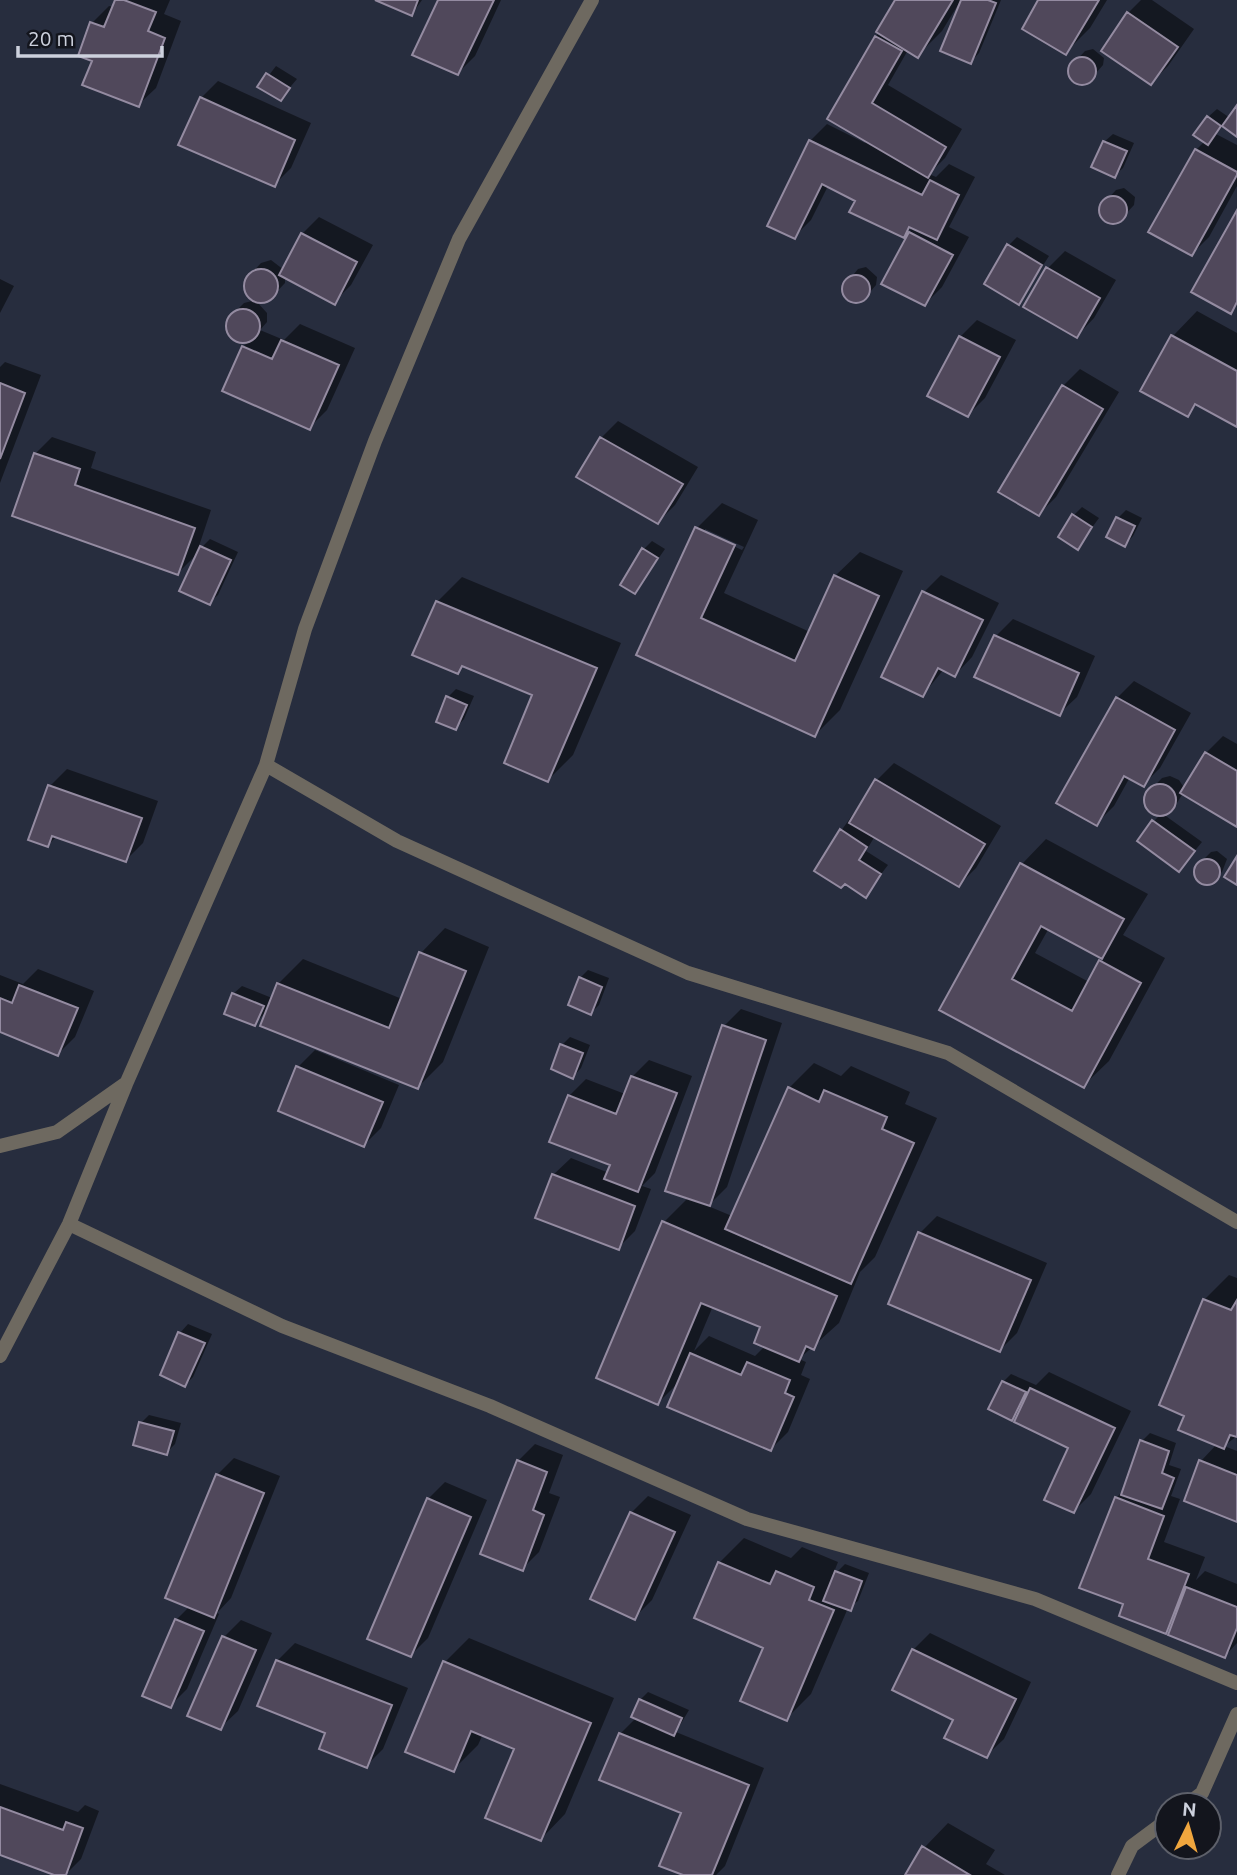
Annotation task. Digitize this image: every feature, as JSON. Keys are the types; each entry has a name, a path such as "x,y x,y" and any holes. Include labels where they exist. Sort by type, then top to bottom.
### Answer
{"street":[{"path":"0,1356 69,1224 126,1084 266,765 305,629 375,441 459,239 592,0"},
{"path":"266,765 397,841 688,973 948,1053 1237,1222"},
{"path":"0,1146 57,1132 126,1084"},
{"path":"69,1224 282,1326 490,1406 747,1519 1035,1599 1237,1684"},
{"path":"1203,1791 1237,1714"},
{"path":"1118,1875 1132,1846 1153,1830"}],"building":[{"path":"115,0 124,0 156,12 148,31 165,38 139,107 82,85 92,61 78,56 90,22 104,27"},
{"path":"375,0 418,0 412,16"},
{"path":"438,0 494,0 458,75 412,55"},
{"path":"895,0 953,0 918,58 876,32"},
{"path":"961,0 988,0 996,3 971,64 940,51"},
{"path":"1038,0 1099,0 1066,55 1022,29"},
{"path":"1127,12 1178,47 1151,85 1101,51"},
{"path":"875,36 902,51 872,103 946,147 928,178 827,119"},
{"path":"1082,57 1092,61 1096,71 1092,81 1082,85 1072,81 1068,71 1072,61"},
{"path":"266,73 290,88 281,101 257,87"},
{"path":"200,97 295,140 275,187 178,145"},
{"path":"1237,105 1237,137 1222,126"},
{"path":"1207,116 1221,126 1208,145 1193,135"},
{"path":"809,140 922,195 930,180 959,195 937,240 909,227 904,238 849,212 855,201 822,184 795,239 767,226"},
{"path":"1103,141 1127,151 1115,178 1091,167"},
{"path":"1195,149 1237,172 1237,175 1192,256 1148,232"},
{"path":"1113,196 1123,200 1127,210 1123,220 1113,224 1103,220 1099,210 1103,200"},
{"path":"1237,210 1237,302 1231,314 1191,292"},
{"path":"909,232 953,255 925,306 881,284"},
{"path":"301,233 357,262 335,305 279,275"},
{"path":"1007,244 1042,265 1019,305 984,284"},
{"path":"1046,267 1100,298 1077,338 1023,307"},
{"path":"261,269 273,274 278,286 273,298 261,303 249,298 244,286 249,274"},
{"path":"856,275 866,279 870,289 866,299 856,303 846,299 842,289 846,279"},
{"path":"243,309 255,314 260,326 255,338 243,343 231,338 226,326 231,314"},
{"path":"1171,335 1237,371 1237,427 1195,404 1188,417 1140,391"},
{"path":"959,336 1000,357 968,417 927,396"},
{"path":"281,340 339,365 310,430 222,391 242,346 272,359"},
{"path":"0,383 25,393 0,459"},
{"path":"1062,385 1103,409 1039,516 998,492"},
{"path":"600,437 683,484 658,524 576,477"},
{"path":"34,453 80,469 75,485 195,528 178,575 12,516"},
{"path":"1072,514 1092,527 1078,550 1058,537"},
{"path":"1116,517 1135,526 1125,547 1106,537"},
{"path":"695,527 735,545 701,618 795,661 834,575 879,596 815,737 636,655"},
{"path":"200,546 231,560 210,605 179,591"},
{"path":"642,548 658,558 635,594 620,585"},
{"path":"922,591 983,620 955,677 938,668 923,697 881,677"},
{"path":"436,601 597,668 548,782 504,763 532,695 462,666 458,674 412,655"},
{"path":"994,635 1079,673 1060,716 974,677"},
{"path":"446,696 467,705 456,730 436,722"},
{"path":"1116,697 1175,730 1144,787 1124,776 1097,826 1056,803"},
{"path":"1205,752 1237,771 1237,827 1180,793"},
{"path":"875,779 985,844 959,887 849,823"},
{"path":"1160,784 1171,789 1176,800 1171,811 1160,816 1149,811 1144,800 1149,789"},
{"path":"48,785 142,818 126,862 52,836 48,847 28,840"},
{"path":"1152,820 1195,851 1179,872 1137,841"},
{"path":"840,829 867,847 859,860 881,874 866,898 845,884 841,888 814,871"},
{"path":"1237,856 1237,885 1224,877"},
{"path":"1207,859 1216,863 1220,872 1216,881 1207,885 1198,881 1194,872 1198,863"},
{"path":"1020,863 1124,919 1102,959 1041,926 1012,979 1072,1011 1099,960 1141,983 1084,1088 939,1010"},
{"path":"419,952 466,971 418,1089 260,1026 277,983 389,1028"},
{"path":"579,977 602,987 591,1015 568,1005"},
{"path":"19,985 78,1008 58,1056 0,1032 0,998 12,1003"},
{"path":"232,993 264,1006 255,1026 224,1014"},
{"path":"722,1025 766,1040 710,1206 665,1191"},
{"path":"560,1044 583,1053 573,1079 551,1069"},
{"path":"296,1066 383,1102 364,1147 278,1111"},
{"path":"631,1076 677,1093 638,1192 604,1179 610,1165 549,1142 568,1095 616,1114"},
{"path":"788,1087 819,1102 824,1090 887,1117 882,1129 914,1143 851,1284 725,1229"},
{"path":"552,1174 635,1206 619,1250 535,1218"},
{"path":"662,1221 837,1296 814,1350 806,1346 799,1362 754,1343 760,1327 701,1303 658,1405 596,1378"},
{"path":"918,1232 1031,1280 1000,1352 888,1304"},
{"path":"1203,1299 1231,1310 1237,1300 1237,1437 1230,1435 1224,1449 1178,1430 1184,1416 1159,1405"},
{"path":"178,1332 205,1343 185,1387 160,1375"},
{"path":"690,1353 741,1375 747,1362 790,1380 785,1393 794,1397 771,1451 667,1407"},
{"path":"1002,1381 1026,1392 1012,1421 988,1409"},
{"path":"1030,1388 1115,1428 1074,1513 1044,1500 1068,1448 1014,1422"},
{"path":"139,1422 174,1431 167,1455 133,1445"},
{"path":"1140,1440 1169,1451 1162,1473 1174,1478 1162,1509 1121,1495"},
{"path":"517,1460 547,1472 533,1510 544,1515 523,1571 480,1554"},
{"path":"1199,1460 1237,1475 1237,1522 1184,1501"},
{"path":"216,1474 264,1493 214,1618 165,1598"},
{"path":"1115,1497 1164,1516 1148,1559 1189,1574 1166,1634 1119,1616 1123,1604 1079,1588"},
{"path":"427,1498 471,1517 411,1657 367,1639"},
{"path":"630,1512 675,1532 635,1620 590,1599"},
{"path":"718,1562 770,1584 776,1571 814,1587 809,1600 834,1610 787,1721 740,1701 763,1648 694,1618"},
{"path":"835,1571 862,1581 851,1611 823,1601"},
{"path":"1186,1587 1237,1607 1237,1628 1225,1658 1168,1635"},
{"path":"175,1619 204,1631 171,1708 142,1696"},
{"path":"222,1636 256,1650 221,1730 187,1716"},
{"path":"912,1649 1016,1699 987,1758 944,1738 953,1720 892,1690"},
{"path":"276,1660 392,1705 367,1768 319,1749 325,1733 257,1706"},
{"path":"443,1661 591,1723 541,1841 485,1818 514,1749 471,1731 454,1772 405,1752"},
{"path":"639,1699 682,1718 674,1736 631,1717"},
{"path":"619,1733 749,1785 712,1875 683,1875 659,1866 681,1813 599,1780"},
{"path":"0,1807 63,1830 66,1822 83,1828 66,1875 54,1875 0,1855"},
{"path":"922,1846 970,1875 905,1875"}]}
